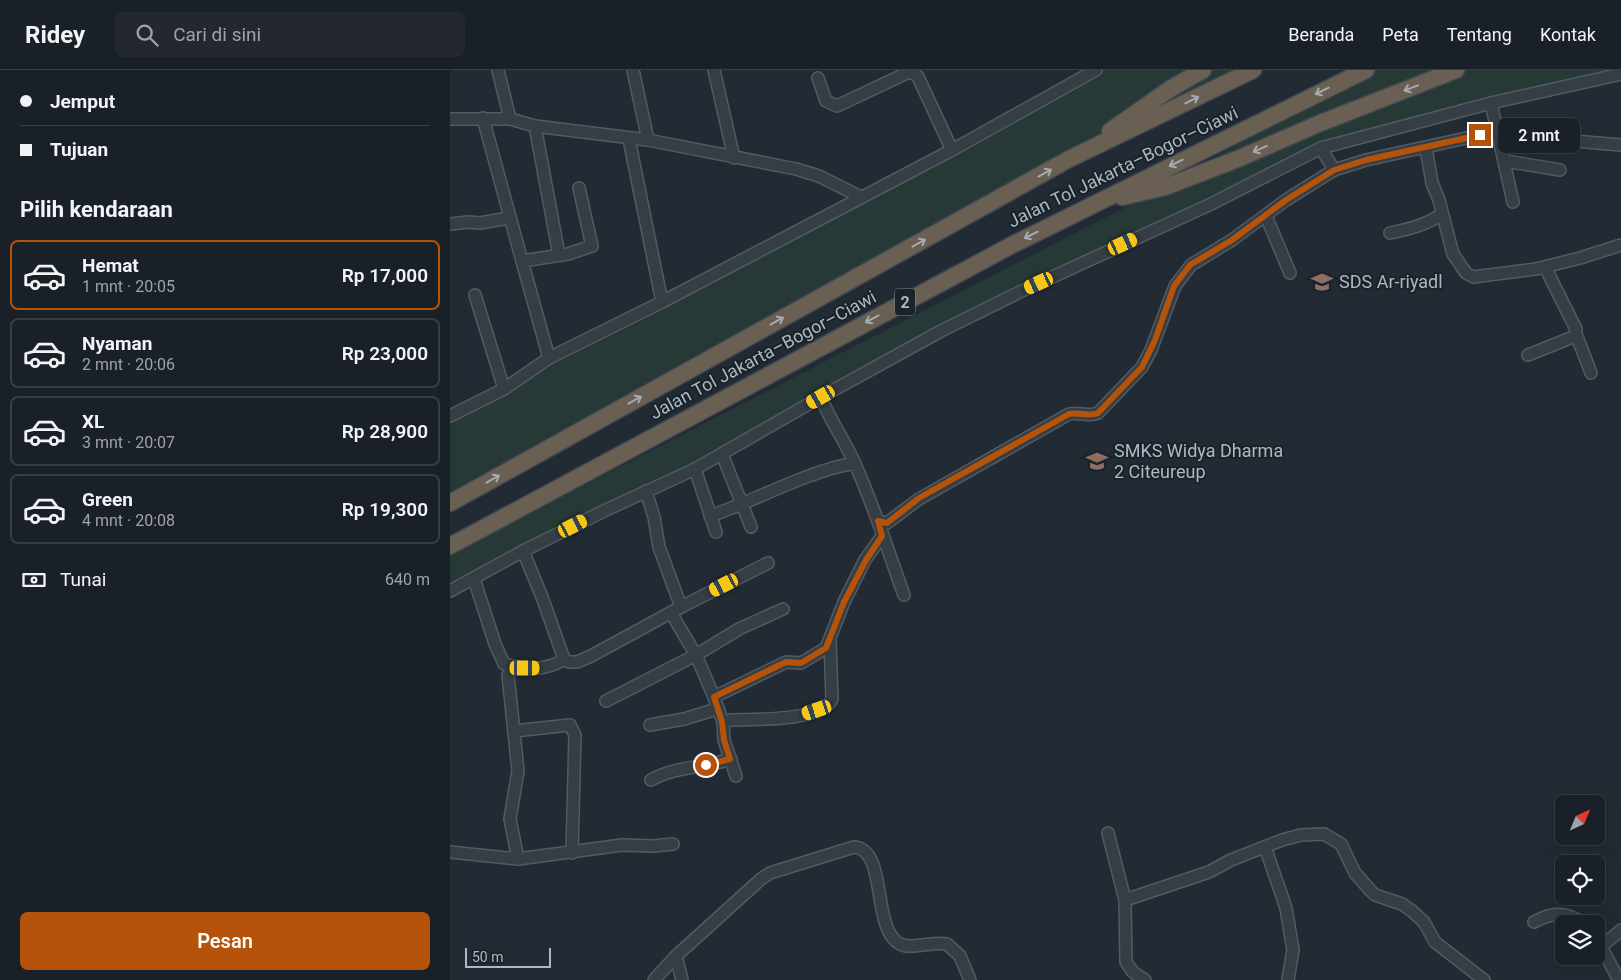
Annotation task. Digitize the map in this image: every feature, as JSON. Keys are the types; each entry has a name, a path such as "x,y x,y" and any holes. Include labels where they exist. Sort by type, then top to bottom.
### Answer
{"highway":[{"path":"1069,159 1170,89 1203,70"},
{"name":"Jalan Tol Jakarta–Bogor–Ciawi","path":"450,503 1069,159 1253,70"},
{"name":"Jalan Tol Jakarta–Bogor–Ciawi","path":"450,546 1012,244 1366,70"},
{"path":"1094,204 1165,187 1456,70"}],"street":[{"path":"498,70 510,119"},
{"path":"633,70 648,140"},
{"path":"714,70 734,158"},
{"path":"450,416 504,388 549,358 662,302 861,196 952,150 1096,70"},
{"path":"818,78 826,101 836,106 907,72 914,73 918,77 952,150"},
{"path":"450,591 523,551 695,469 821,397 1004,300 1211,204 1321,148 1491,103 1621,74"},
{"path":"1491,103 1514,202"},
{"path":"483,118 549,358"},
{"path":"450,119 510,119 535,126 648,140 796,169 819,176 861,196"},
{"path":"535,126 559,255"},
{"path":"878,521 887,523 919,498 1069,414 1093,415 1098,413 1142,367 1174,286 1190,265 1334,170 1366,160 1499,132 1528,137 1621,145"},
{"path":"629,139 662,302"},
{"path":"1321,148 1334,170"},
{"path":"1426,148 1432,183 1440,200 1453,254 1466,273 1474,278 1545,267 1621,245"},
{"path":"1505,161 1560,170"},
{"path":"522,261 568,254 592,246 579,188"},
{"path":"1390,233 1432,221 1442,214"},
{"path":"1266,216 1290,273"},
{"path":"450,224 468,222 480,224 509,218"},
{"path":"1545,267 1576,329 1576,334 1591,373"},
{"path":"475,294 504,388"},
{"path":"1528,355 1573,337 1576,334"},
{"path":"821,397 826,410 838,428 855,463 878,521 904,596"},
{"path":"722,454 751,527"},
{"path":"710,516 742,506 829,468 855,463"},
{"path":"695,469 716,532"},
{"path":"646,491 676,610 714,697 722,722 724,740 736,776"},
{"path":"714,697 786,662 801,663 826,648 844,602 866,560 882,536"},
{"path":"523,551 564,659 569,662 577,662 591,656 768,563"},
{"path":"474,579 495,644 504,664 525,668 540,668 550,666 564,659"},
{"path":"606,701 696,655 739,629 783,609"},
{"path":"722,722 787,718 828,705 832,699 830,641"},
{"path":"508,675 518,755 518,771 510,819 518,859"},
{"path":"650,726 684,719 717,709"},
{"path":"514,732 570,725 573,729 572,853"},
{"path":"651,780 673,771 716,764 730,759"},
{"path":"1108,833 1125,900 1126,962 1133,972 1144,980"},
{"path":"1125,900 1209,872 1231,860 1301,835 1324,834 1332,837 1344,848 1355,873 1375,895 1402,904 1424,922 1435,942 1484,980"},
{"path":"450,852 518,859 622,845 654,846 673,844"},
{"path":"654,980 676,956 765,876 854,847 862,849 870,856 884,914 892,937 903,945 947,944 960,956 970,980"},
{"path":"1265,847 1269,862 1283,894 1288,915 1293,950 1288,980"},
{"path":"1534,922 1554,913 1567,915"},
{"path":"1605,940 1621,930"},
{"path":"1605,955 1619,980"},
{"path":"676,956 682,980"}],"shaded area":[{"path":"1093,70 1253,70 1069,159 450,502 450,416"},
{"path":"1366,70 1621,70 1341,141 941,331 722,454 450,590 450,554 1165,187 1348,78"}],"place":[{"name":"SDS Ar-riyadl","path":"1322,282"},
{"name":"SMKS Widya Dharma 2 Citeureup","path":"1097,461"}],"route":[{"path":"706,765 730,759 714,697 786,662 801,663 826,648 844,602 872,549 882,536 878,521 887,523 919,498 1069,414 1093,415 1098,413 1142,367 1155,340 1174,286 1190,265 1232,240 1286,200 1334,170 1366,160 1480,135"}]}
